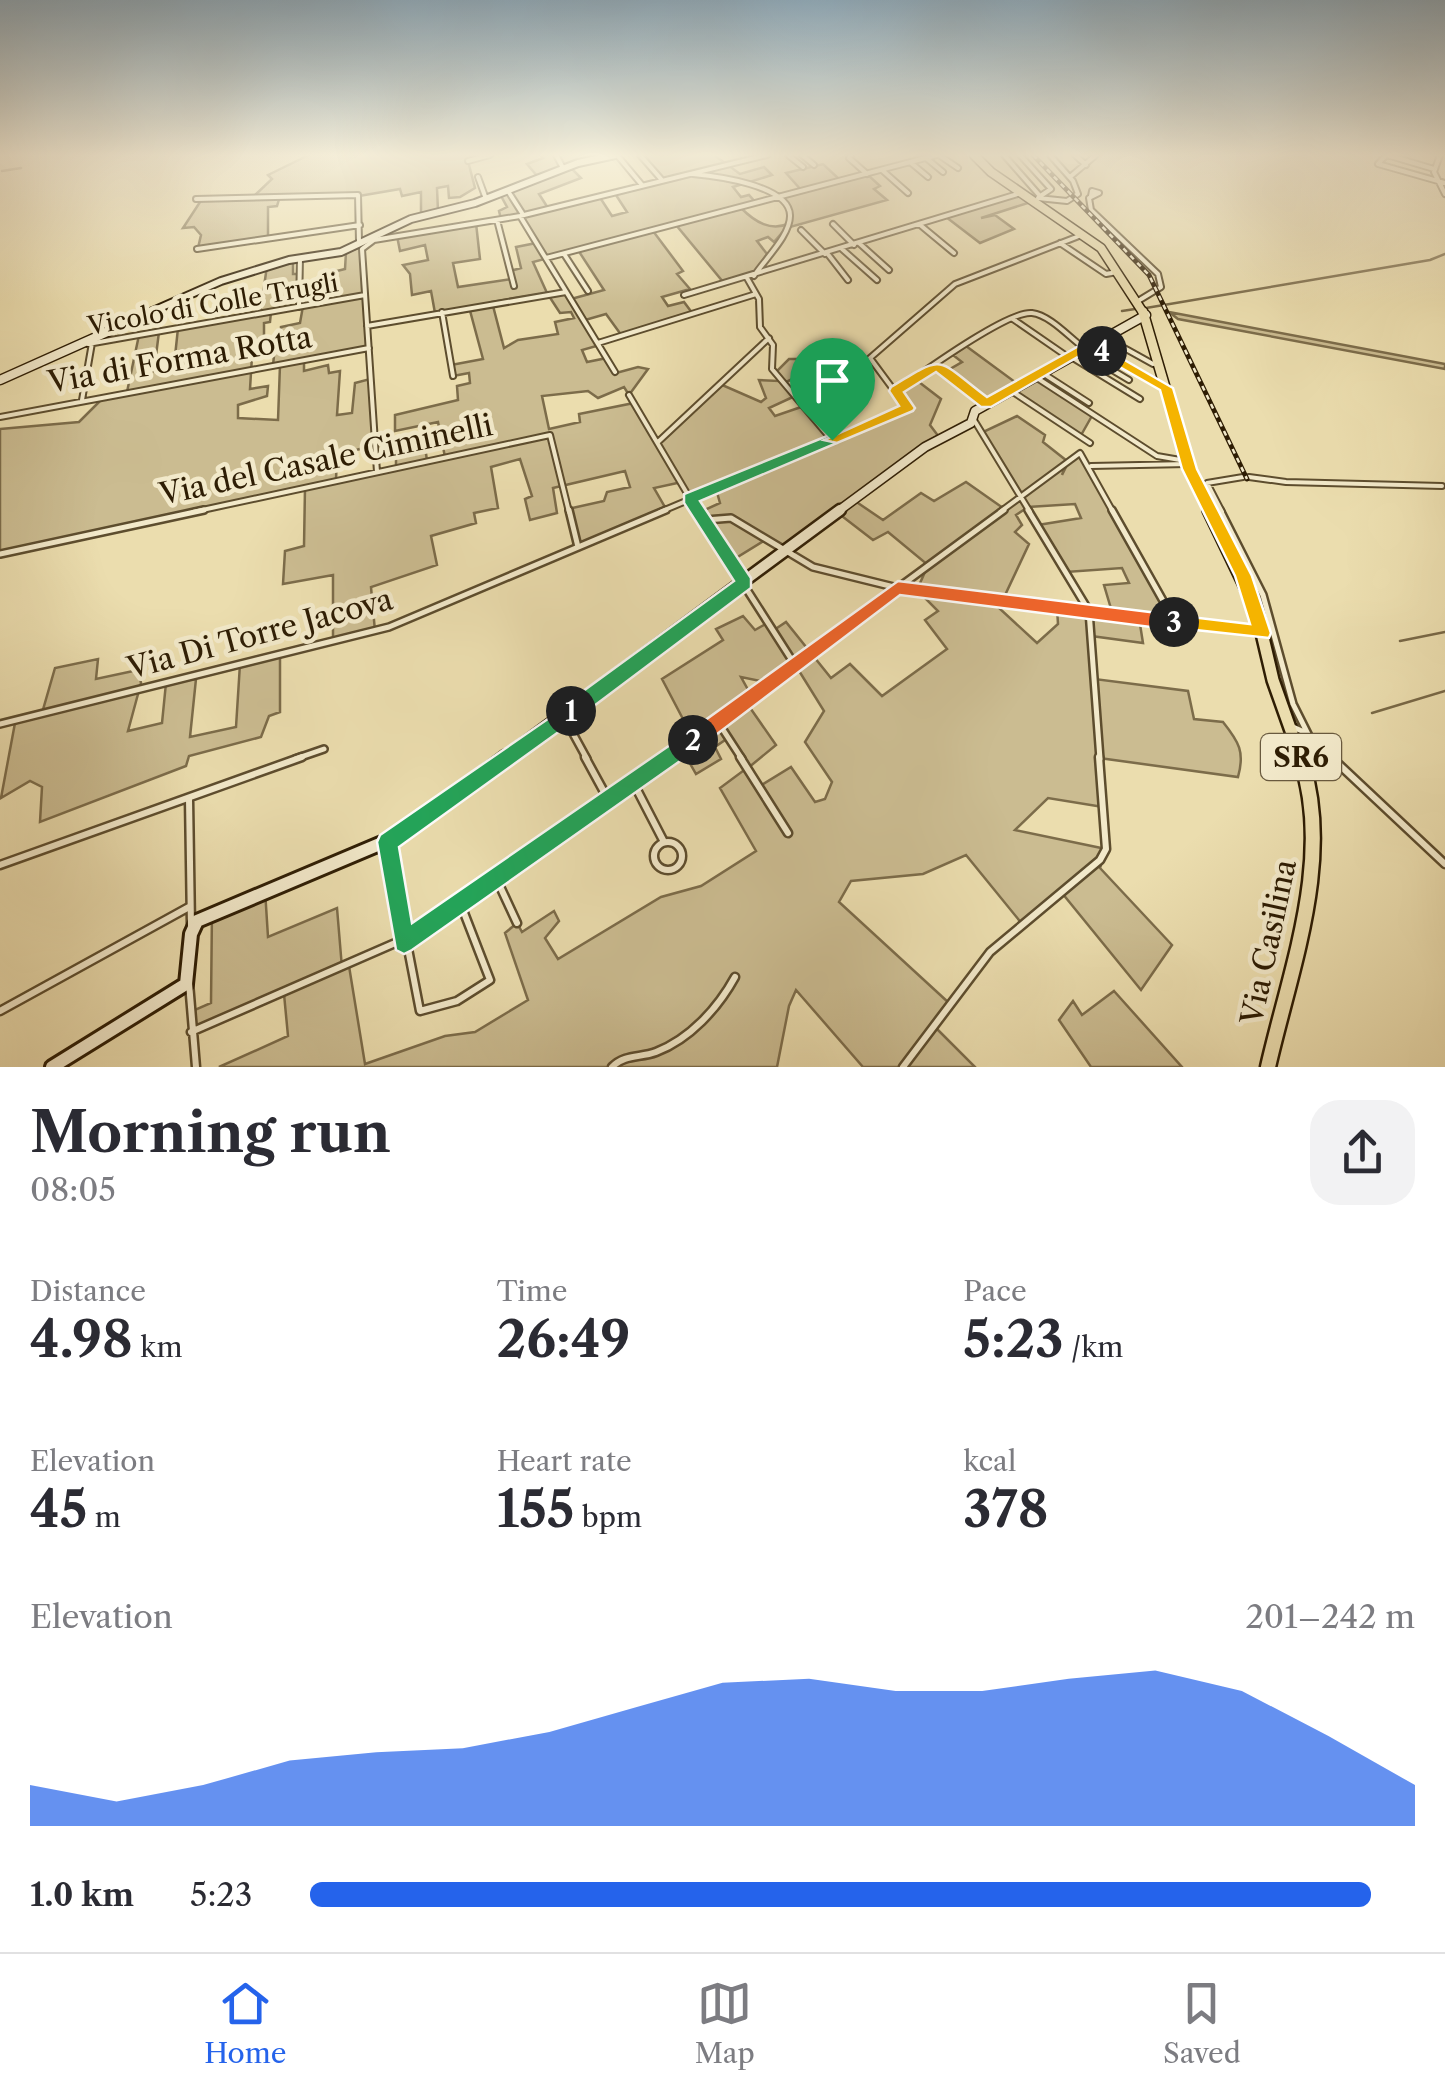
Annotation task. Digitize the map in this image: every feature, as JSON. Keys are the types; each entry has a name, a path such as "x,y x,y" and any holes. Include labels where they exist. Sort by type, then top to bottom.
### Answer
{"main road":[{"name":"Via Casilina","path":"1045,205 1103,250 1146,315 1187,462 1244,576 1295,726 1307,784 1313,865 1268,1067"}],"street":[{"path":"343,251 361,241 359,205"},
{"path":"322,256 343,251 411,219 464,205"},
{"path":"516,205 615,372"},
{"path":"377,472 362,248 372,241 563,205"},
{"path":"546,258 750,205"},
{"path":"750,277 789,222 790,211 785,205"},
{"path":"684,295 983,205"},
{"path":"1092,205 1092,210 1158,274 1161,288 1138,301"},
{"path":"0,380 216,283 300,258 343,254 411,219"},
{"path":"497,220 514,286"},
{"path":"834,224 888,270"},
{"path":"919,224 954,253"},
{"path":"198,248 360,225"},
{"path":"801,230 848,280"},
{"path":"1082,234 954,285 870,358 896,391 1012,319 1031,313 1130,380"},
{"path":"1060,243 1108,275 1119,271"},
{"path":"842,249 876,280"},
{"path":"564,254 588,291"},
{"path":"299,307 300,258"},
{"path":"750,277 759,324 773,348 772,369 832,440"},
{"path":"367,326 566,292"},
{"path":"598,343 756,294"},
{"name":"Vicolo di Colle Trugli","path":"68,348 365,295"},
{"path":"442,312 453,376"},
{"path":"903,1067 990,952 1106,852 1089,611 974,420 975,411 1146,315"},
{"path":"1012,319 1140,398"},
{"path":"1104,337 1153,364"},
{"path":"658,442 769,338"},
{"path":"82,401 92,344"},
{"name":"Via di Forma Rotta","path":"0,417 368,348"},
{"path":"1085,348 1166,388"},
{"path":"936,366 986,404"},
{"path":"1038,375 1088,403"},
{"path":"1038,375 1158,457 1187,462"},
{"path":"1010,390 1090,443"},
{"name":"Via Di Torre Jacova","path":"0,724 376,631 908,408 896,391"},
{"path":"629,395 795,665"},
{"path":"192,927 216,910 387,842 564,717 925,446 974,420"},
{"name":"Via del Casale Ciminelli","path":"0,554 550,436 578,547"},
{"path":"192,1032 404,942 461,905 634,784 1081,453 1175,622"},
{"path":"1089,466 1187,462"},
{"path":"1442,486 1246,477 1207,484 1262,594 1295,726 1445,864"},
{"path":"706,520 732,518 818,569 898,588 1262,633"},
{"path":"564,717 608,802"},
{"path":"718,722 788,832"},
{"path":"0,865 324,749"},
{"path":"634,784 664,842"},
{"path":"188,799 192,927 188,980 196,1067"},
{"path":"387,842 420,1012 457,1001 490,980 461,905"},
{"path":"664,842 672,842 680,850 679,863 668,870 660,868 654,860 655,851 664,842"},
{"path":"498,880 517,923"},
{"path":"0,1011 189,907"},
{"path":"612,1067 620,1058 652,1053 682,1036 712,1010 735,977"},
{"path":"52,1067 168,998 188,980"}],"shaded area":[{"path":"198,205 277,205 268,207 268,239 198,248 201,235 194,227 183,228"},
{"path":"421,205 438,205 438,211 421,215"},
{"path":"605,205 612,216 627,212 622,205 751,205 741,208 758,221 783,226 790,223 792,212 787,205 870,205 786,228 774,242 768,237 757,241 767,254 753,276 724,283 676,225 653,231 683,271 677,274 690,289 662,297 668,306 684,302 693,314 622,336 606,314 585,320 600,345 582,350 587,362 607,358 616,373 638,367 648,369 629,395 624,387 598,398 588,391 542,396 549,429 580,422 579,414 634,403 658,441 720,384 761,402 766,398 759,380 778,381 775,373 789,359 803,359 811,370 784,383 795,396 769,408 775,416 804,406 832,439 908,407 896,391 915,379 941,399 930,425 939,437 855,501 883,520 921,493 934,501 966,482 1003,508 1020,496 983,432 1017,416 1045,435 1043,442 1067,461 1062,475 1069,461 1081,453 1175,622 1139,618 1143,643 1091,636 1094,679 1188,691 1194,719 1223,722 1241,754 1238,777 1099,758 1103,807 1048,798 1015,830 1106,849 1100,868 1172,945 1141,990 1062,893 1023,925 966,855 923,874 851,881 839,902 949,1003 933,1025 975,1067 863,1067 796,990 777,1067 219,1067 288,1036 284,994 191,1032 190,1012 211,1003 212,910 265,890 268,937 337,908 342,968 349,966 365,1064 445,1036 475,1032 528,1000 505,933 517,923 522,932 554,911 559,921 545,938 558,959 661,897 701,886 756,851 720,788 747,768 728,738 715,747 721,759 696,774 672,732 684,721 662,679 723,640 716,629 743,616 755,630 769,622 774,630 786,622 831,678 850,664 882,696 947,649 925,620 938,611 917,590 928,565 888,532 873,540 838,513 787,551 767,539 731,561 698,513 720,503 716,489 690,499 682,482 654,488 666,509 578,547 568,509 604,501 607,492 630,487 625,471 553,488 557,513 530,520 525,499 532,496 520,459 491,467 498,508 474,513 476,523 431,536 437,565 371,587 375,631 333,642 333,575 283,584 285,551 304,546 305,488 0,554 0,429 79,422 105,396 127,392 139,335 159,332 154,371 174,366 178,328 260,314 267,266 293,259 293,274 300,274 299,307 271,312 270,322 264,323 264,338 253,340 250,389 268,386 267,396 238,405 238,418 278,420 280,365 273,365 276,337 281,336 281,327 300,323 303,306 335,300 333,272 345,269 346,252 362,247 369,348 304,360 304,371 328,365 329,373 340,371 337,415 352,413 355,383 370,379 375,445 337,455 336,480 396,468 396,445 424,438 427,461 445,457 438,422 395,431 395,415 458,400 457,386 470,383 469,373 453,376 451,365 483,359 469,307 435,313 431,291 412,295 410,274 403,265 428,260 425,245 400,251 397,236 476,223 480,259 453,263 458,287 511,279 510,271 521,268 516,247 536,243 520,216 501,219 499,211 507,207","holes":["578,250 604,290 571,299 566,292 547,293 533,262","547,293 560,313 571,312 574,318 555,322 558,334 518,340 504,348 492,302","1075,504 1081,518 1038,525 1066,572 1122,568 1129,583 1104,585 1112,612 1057,608 1058,624 1037,643 999,608 1029,544 1015,532 1022,525 1016,515 1028,507","796,666 824,711 805,742 832,782 825,799 815,802 791,767 760,786 748,768 776,745 746,702 752,697 741,677 770,683"]},
{"path":"985,205 1022,205 981,218 995,215 1014,229 980,243 946,217"},
{"path":"1169,312 1445,364 1445,369 1178,319"},
{"path":"966,346 1019,385 1035,377 1093,414 1080,437 1011,390 986,404 945,372 962,362 953,355"},
{"path":"280,655 280,712 269,716 261,737 189,756 186,766 40,822 42,787 30,781 1,798 15,723 42,713 55,668 98,659 96,679 138,670 141,683 128,731 162,723 166,683 196,679 190,737 236,727 240,664"},
{"path":"1114,991 1182,1067 1091,1067 1059,1020 1073,1001 1082,1015"}],"waterway":[{"path":"1146,308 1430,260 1445,254"},
{"path":"1122,311 1135,309"},
{"path":"1400,641 1445,632"},
{"path":"1372,713 1445,691"}],"railway":[{"path":"1081,205 1149,275 1247,479"}],"route":[{"path":"1090,344 1166,388 1189,469 1244,576 1262,633 898,588 605,804 404,942 387,842 432,814 744,583 690,498 832,440 908,408 896,391 936,366 986,404 1090,344"}]}
